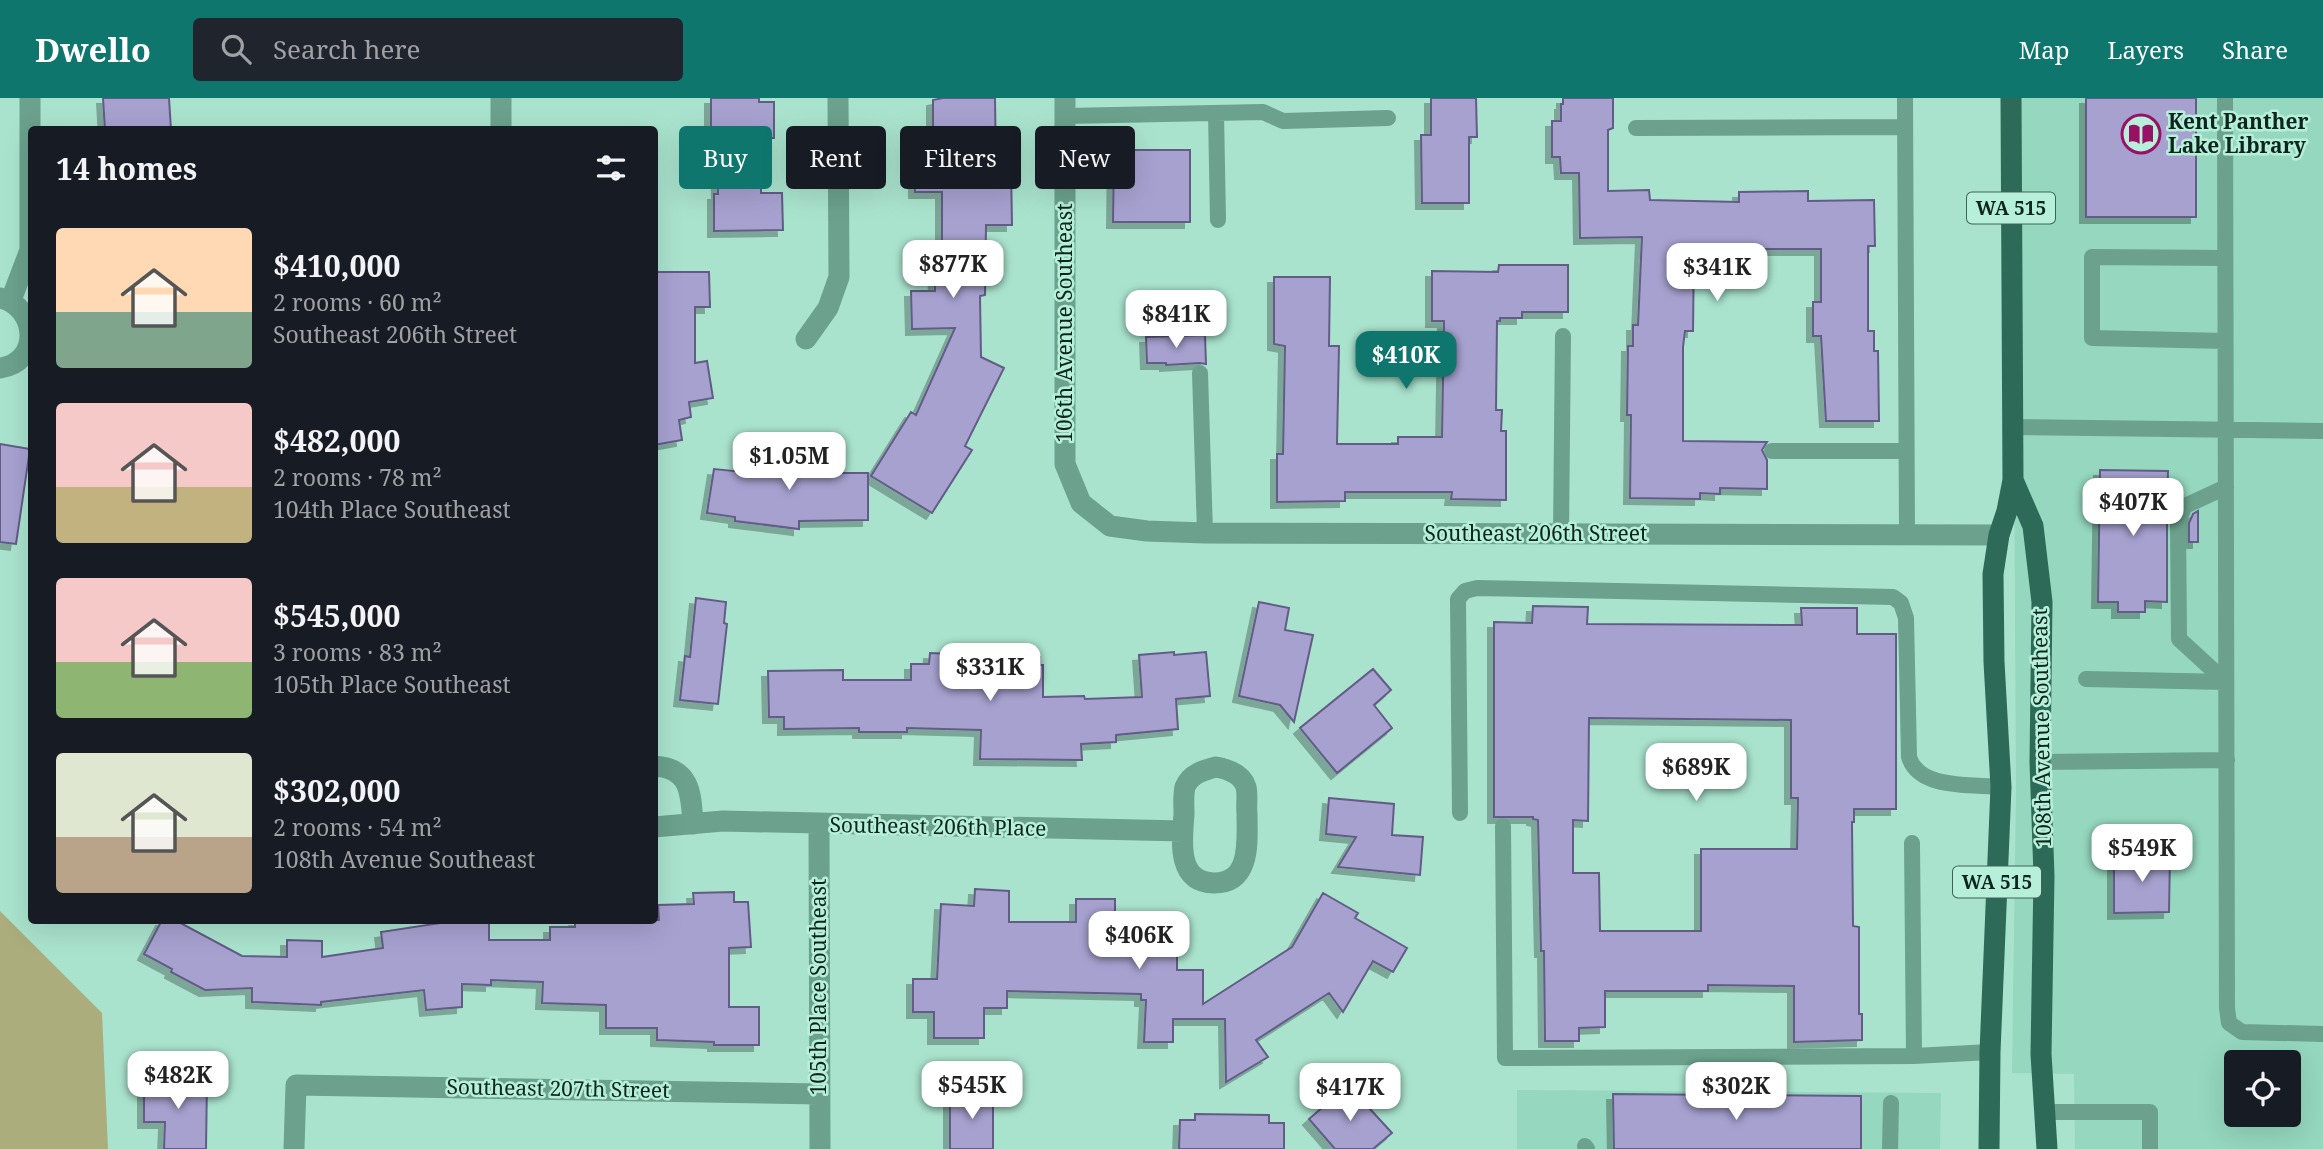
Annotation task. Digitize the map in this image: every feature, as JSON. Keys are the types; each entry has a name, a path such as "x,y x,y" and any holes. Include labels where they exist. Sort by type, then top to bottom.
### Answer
{"main road":[{"name":"108th Avenue Southeast","path":"1989,1149 1990,1052 2001,787 1994,662 1993,574 1999,535 2013,481 2011,98"},
{"name":"108th Avenue Southeast","path":"2013,481 2033,526 2040,589 2040,762 2044,876 2041,1054 2047,1149"}],"street":[{"path":"30,98 30,126"},
{"path":"501,98 501,126"},
{"path":"806,339 828,309 839,277 838,98"},
{"name":"106th Avenue Southeast","path":"1065,107 1065,464 1081,503"},
{"path":"28,254 5,299 28,320"},
{"path":"0,368 18,360 28,346"},
{"name":"Southeast 206th Street","path":"1081,503 1110,526 1147,531 1999,535"},
{"path":"658,767 680,774 688,785 693,824"},
{"path":"1216,767 1239,777 1246,787 1247,850 1245,862 1238,873 1227,880 1214,883 1191,873 1184,862 1183,831 1185,787 1193,777 1203,770 1216,767"},
{"name":"Southeast 206th Place","path":"658,827 723,821 1183,831"},
{"name":"105th Place Southeast","path":"819,824 820,1149"},
{"name":"Southeast 207th Street","path":"294,1149 296,1085 819,1094"}],"lane":[{"path":"1905,98 1908,534"},
{"path":"2225,98 2227,1008 2229,1023 2242,1032 2323,1034"},
{"path":"1065,107 1216,113 1263,112 1283,121 1388,118"},
{"path":"1216,113 1218,220"},
{"path":"1636,128 1905,127"},
{"path":"2225,258 2092,257 2092,338 2225,341"},
{"path":"1561,534 1563,336"},
{"path":"1200,373 1205,533"},
{"path":"2012,427 2323,431"},
{"path":"1772,451 1906,451"},
{"path":"2226,487 2185,506 2178,521 2179,639 2226,681"},
{"path":"1460,813 1458,599 1465,591 1477,588 1893,597 1901,603 1906,618 1909,757 1912,767 1922,776 1936,782 2001,787"},
{"path":"2086,679 2226,681"},
{"path":"2040,762 2227,760"},
{"path":"1503,826 1504,1059 1914,1056 1990,1052"},
{"path":"1912,843 1914,1056"},
{"path":"1890,1149 1891,1103"},
{"path":"2045,1112 2150,1112 2150,1149"}],"shaded area":[{"path":"2012,98 2323,98 2323,1149 2075,1149 2074,1074 2012,1073 2016,789"},
{"path":"0,911 102,1013 108,1149 0,1149"},
{"path":"1517,1090 1941,1093 1940,1149 1517,1149"}],"building":[{"path":"103,98 169,98 171,126 105,126"},
{"path":"711,98 759,98 759,102 774,102 774,138 772,126 711,126"},
{"path":"995,98 995,126 933,126 933,100"},
{"path":"1431,98 1476,98 1477,137 1469,137 1469,203 1422,203 1421,135 1431,135"},
{"path":"1563,98 1613,98 1613,128 1608,130 1608,191 1649,190 1650,200 1739,202 1739,192 1808,191 1808,201 1874,200 1875,246 1868,246 1868,331 1874,331 1874,351 1878,351 1879,421 1826,421 1821,336 1813,336 1813,302 1821,302 1821,249 1694,249 1693,331 1685,331 1683,347 1683,441 1767,442 1762,450 1767,460 1767,489 1720,488 1720,494 1700,493 1700,499 1630,498 1628,346 1633,346 1633,325 1638,325 1642,237 1580,238 1579,173 1561,173 1560,157 1552,157 1552,121 1561,121"},
{"name":"Kent Panther Lake Library","path":"2086,98 2196,98 2196,217 2086,217"},
{"path":"1135,150 1190,150 1190,222 1113,222 1113,189 1135,189"},
{"path":"718,189 761,189 761,193 782,193 783,230 714,231 714,194 718,194"},
{"path":"915,189 1011,189 1012,225 986,225 985,295 980,296 981,357 1004,368 965,446 972,450 932,513 871,476 911,412 916,415 955,328 912,329 911,291 935,291 934,258 942,258 942,192 915,192"},
{"path":"1499,265 1568,265 1568,312 1522,312 1522,318 1500,318 1500,321 1497,321 1496,410 1502,410 1501,431 1506,431 1506,500 1451,499 1452,492 1345,492 1345,501 1277,502 1277,454 1283,454 1285,346 1274,344 1274,277 1330,277 1329,346 1339,346 1337,444 1398,444 1398,437 1442,437 1444,321 1432,321 1432,271 1498,272"},
{"path":"658,272 709,272 710,307 695,307 695,363 707,361 713,398 689,402 691,417 679,420 682,440 658,444"},
{"path":"1205,335 1206,364 1147,363 1146,337"},
{"path":"0,444 28,449 28,463 16,544 0,542"},
{"path":"746,453 800,460 834,459 834,473 868,473 868,520 799,521 799,529 735,521 735,517 707,513 714,469 743,472"},
{"path":"2100,470 2168,471 2167,508 2172,508 2167,521 2167,602 2145,601 2145,612 2118,612 2118,602 2098,602"},
{"path":"2198,511 2198,542 2189,542 2189,523 2193,514"},
{"path":"696,598 726,602 724,623 727,624 718,704 680,700 685,656 690,657"},
{"path":"1259,602 1289,608 1285,630 1313,635 1294,722 1280,705 1239,696"},
{"path":"1533,606 1588,607 1587,624 1802,625 1801,608 1857,608 1857,634 1896,634 1896,809 1854,809 1852,822 1853,926 1859,927 1859,1014 1862,1014 1862,1040 1794,1042 1794,986 1708,985 1708,991 1605,991 1605,1027 1579,1028 1579,1041 1545,1041 1538,820 1533,817 1494,817 1494,622 1532,623","holes":["1589,718 1791,720 1791,798 1798,798 1797,849 1701,849 1701,931 1600,931 1599,873 1573,873 1573,820 1588,821"]},
{"path":"1174,652 1174,655 1206,652 1210,696 1176,699 1178,729 1116,735 1116,742 1081,744 1082,760 980,759 981,730 907,728 907,732 859,732 859,728 784,729 784,717 769,717 768,671 843,670 843,680 911,680 911,664 929,664 930,653 1040,657 1040,665 1043,665 1043,697 1142,697 1139,655"},
{"path":"1373,669 1391,690 1374,705 1392,728 1337,773 1300,728"},
{"path":"1329,798 1394,804 1392,835 1423,837 1420,875 1338,867 1356,837 1326,834"},
{"path":"2170,855 2169,912 2114,913 2114,856"},
{"path":"975,889 1009,891 1009,922 1076,922 1076,899 1115,899 1115,941 1177,941 1177,970 1203,970 1203,1004 1292,947 1323,893 1358,913 1355,918 1407,948 1393,972 1373,961 1343,1012 1329,993 1256,1040 1268,1057 1226,1082 1225,1019 1173,1019 1173,1042 1144,1042 1146,1000 1141,1000 1141,994 1007,991 1007,1008 984,1008 984,1038 934,1038 934,1012 913,1012 913,979 937,979 941,904 974,906"},
{"path":"734,892 734,902 748,902 751,947 729,948 729,1007 759,1007 759,1045 714,1045 714,1042 657,1040 657,1028 606,1028 606,1005 542,1003 543,982 491,980 491,985 462,984 462,1007 426,1010 424,990 321,1002 321,1005 252,1002 252,988 205,990 144,954 160,924 182,924 242,956 287,957 287,940 322,941 322,957 383,948 381,932 434,924 489,924 489,940 550,940 550,927 575,927 575,924 658,924 658,905 694,904 693,893"},
{"path":"144,1079 207,1079 206,1149 164,1149 165,1122 144,1122"},
{"path":"1348,1085 1392,1133 1373,1149 1335,1149 1309,1119"},
{"path":"993,1092 993,1149 950,1149 950,1093"},
{"path":"1613,1094 1861,1096 1861,1149 1614,1149"},
{"path":"1195,1114 1269,1115 1269,1123 1284,1123 1284,1149 1179,1149 1180,1120 1195,1120"}],"place":[{"name":"Kent Panther Lake Library","path":"2141,134"}]}
